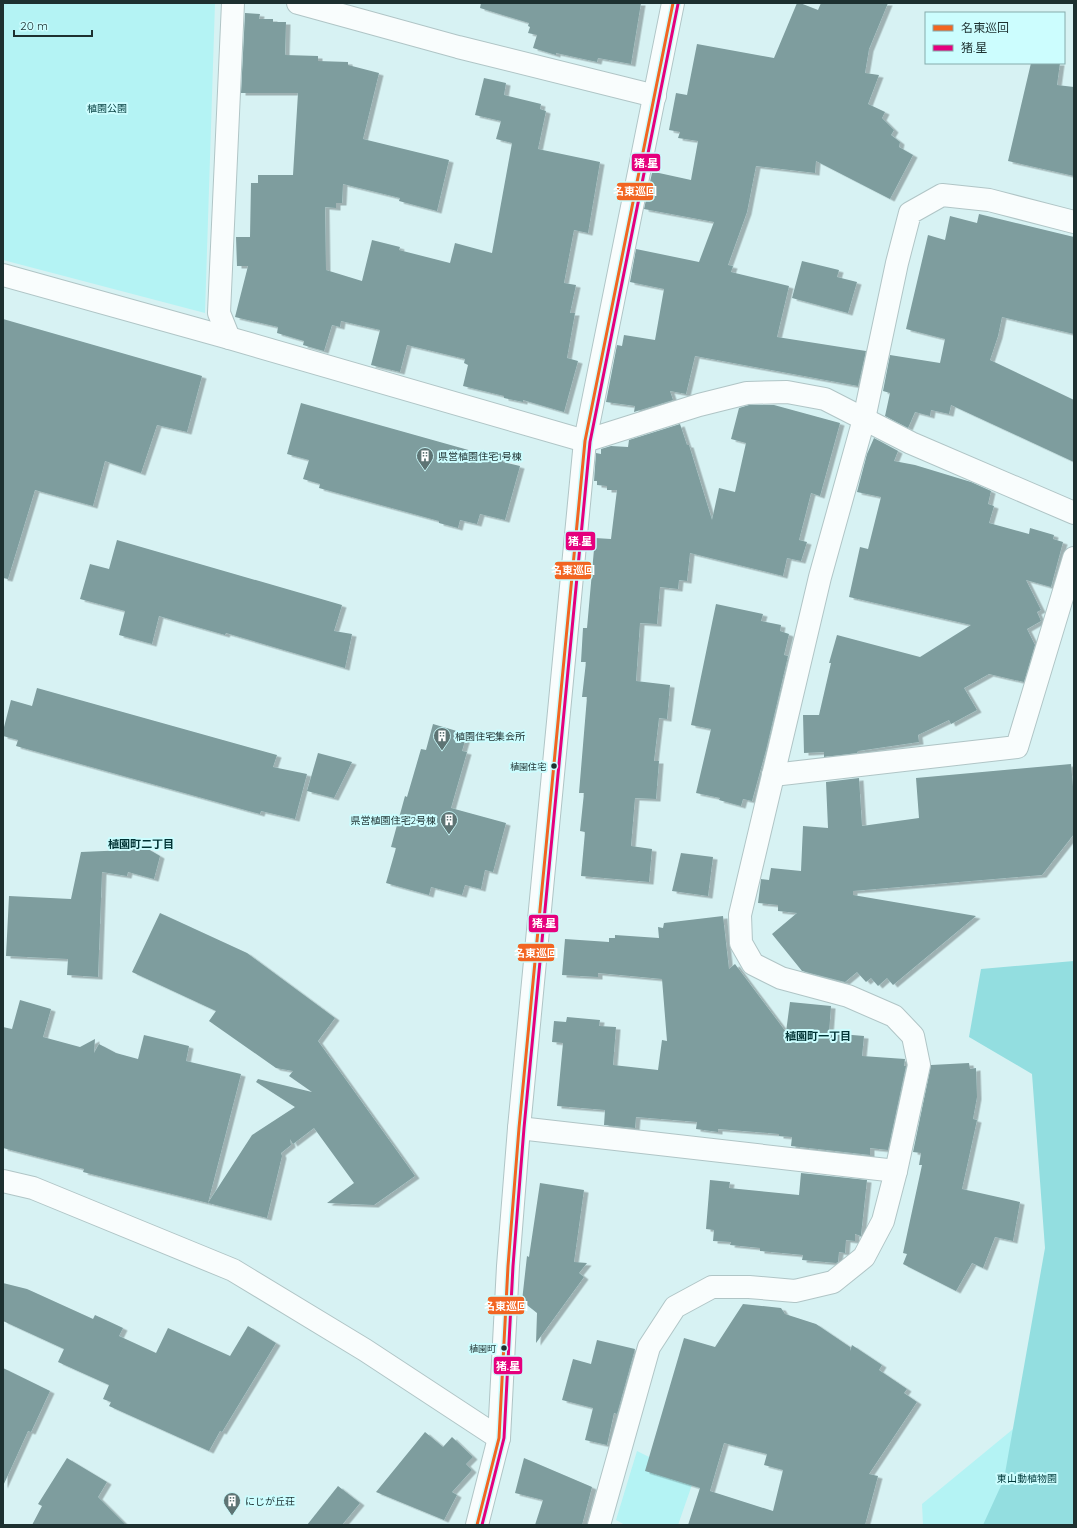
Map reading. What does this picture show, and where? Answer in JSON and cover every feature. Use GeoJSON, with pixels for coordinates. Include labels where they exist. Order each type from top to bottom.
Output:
{"type":"FeatureCollection","features":[{"type":"Feature","properties":{"kind":"street"},"geometry":{"type":"LineString","coordinates":[[229,338],[219,313],[233,3]]}},
{"type":"Feature","properties":{"kind":"street"},"geometry":{"type":"LineString","coordinates":[[298,3],[458,47],[655,96]]}},
{"type":"Feature","properties":{"kind":"street"},"geometry":{"type":"LineString","coordinates":[[476,1525],[499,1438],[508,1266],[519,1128],[585,441],[673,3]]}},
{"type":"Feature","properties":{"kind":"street"},"geometry":{"type":"LineString","coordinates":[[599,1525],[649,1347],[675,1307],[712,1287],[749,1287],[795,1291],[832,1282],[864,1257],[883,1221],[896,1171],[919,1065],[913,1036],[894,1016],[848,996],[781,978],[753,964],[741,943],[740,915],[820,577],[864,419],[897,263],[910,213],[942,195],[989,200],[1074,222]]}},
{"type":"Feature","properties":{"kind":"street"},"geometry":{"type":"LineString","coordinates":[[3,275],[229,338],[585,441],[699,405],[747,393],[787,392],[825,399],[911,443],[1074,513]]}},
{"type":"Feature","properties":{"kind":"street"},"geometry":{"type":"LineString","coordinates":[[773,775],[1017,747],[1074,558]]}},
{"type":"Feature","properties":{"kind":"street"},"geometry":{"type":"LineString","coordinates":[[519,1128],[896,1171]]}},
{"type":"Feature","properties":{"kind":"street"},"geometry":{"type":"LineString","coordinates":[[3,1181],[33,1188],[233,1270],[365,1350],[499,1438]]}},
{"type":"Feature","properties":{"kind":"green space","name":"植園公園"},"geometry":{"type":"Polygon","coordinates":[[[3,3],[215,3],[205,313],[3,260],[3,3]]]}},
{"type":"Feature","properties":{"kind":"green space"},"geometry":{"type":"Polygon","coordinates":[[[1074,961],[1074,1525],[983,1525],[1004,1479],[1045,1248],[1032,1074],[969,1037],[981,969],[1074,961]]]}},
{"type":"Feature","properties":{"kind":"green space","name":"東山動植物園"},"geometry":{"type":"Polygon","coordinates":[[[1074,1379],[1074,1525],[923,1525],[922,1504],[1074,1379]]]}},
{"type":"Feature","properties":{"kind":"green space"},"geometry":{"type":"Polygon","coordinates":[[[637,1451],[694,1479],[678,1525],[625,1525],[616,1520],[637,1451]]]}},
{"type":"Feature","properties":{"kind":"building"},"geometry":{"type":"Polygon","coordinates":[[[481,3],[641,3],[631,64],[598,58],[597,62],[556,53],[556,55],[533,48],[537,35],[528,33],[530,27],[528,26],[529,23],[480,8],[481,3]]]}},
{"type":"Feature","properties":{"kind":"building"},"geometry":{"type":"Polygon","coordinates":[[[797,3],[818,10],[821,3],[888,3],[869,49],[865,73],[879,75],[868,104],[885,112],[882,118],[894,130],[891,135],[900,142],[899,147],[913,155],[890,199],[816,161],[815,173],[756,166],[747,212],[728,265],[733,266],[731,272],[789,286],[777,337],[866,351],[858,386],[695,356],[686,394],[670,391],[673,400],[634,412],[635,406],[606,402],[617,345],[622,346],[624,335],[655,340],[664,289],[630,282],[636,249],[699,262],[714,222],[644,209],[652,173],[659,173],[691,180],[698,141],[678,138],[680,132],[669,130],[676,93],[687,95],[697,44],[774,58],[797,3]]]}},
{"type":"Feature","properties":{"kind":"building"},"geometry":{"type":"Polygon","coordinates":[[[245,13],[260,14],[259,19],[273,19],[273,22],[286,22],[285,55],[318,56],[318,61],[348,62],[348,65],[379,73],[363,139],[449,160],[437,211],[399,201],[400,198],[343,184],[342,203],[336,203],[336,208],[325,207],[326,270],[362,281],[372,240],[400,247],[399,250],[450,263],[455,243],[492,253],[512,143],[496,139],[501,121],[475,115],[484,78],[506,83],[504,95],[541,104],[540,109],[546,111],[538,149],[600,162],[588,233],[574,230],[564,283],[576,285],[570,313],[575,313],[567,358],[578,361],[564,412],[523,400],[523,402],[504,398],[504,396],[463,386],[468,365],[464,363],[465,359],[407,345],[400,372],[371,365],[380,330],[341,321],[340,327],[332,325],[324,351],[303,345],[304,341],[277,333],[278,327],[235,317],[248,266],[237,266],[236,237],[250,237],[251,183],[258,183],[258,175],[293,175],[298,93],[241,93],[245,13]]]}},
{"type":"Feature","properties":{"kind":"building"},"geometry":{"type":"Polygon","coordinates":[[[1031,64],[1060,64],[1057,85],[1074,87],[1074,176],[1008,161],[1031,64]]]}},
{"type":"Feature","properties":{"kind":"building"},"geometry":{"type":"Polygon","coordinates":[[[979,214],[1074,237],[1074,334],[1002,317],[998,336],[990,360],[1074,400],[1074,462],[951,405],[949,414],[931,410],[930,416],[915,412],[908,428],[885,416],[890,393],[883,391],[890,355],[940,363],[945,339],[906,329],[928,235],[945,240],[950,216],[977,223],[979,214]]]}},
{"type":"Feature","properties":{"kind":"building"},"geometry":{"type":"Polygon","coordinates":[[[802,261],[839,270],[837,277],[857,282],[848,313],[792,298],[802,261]]]}},
{"type":"Feature","properties":{"kind":"building"},"geometry":{"type":"Polygon","coordinates":[[[3,319],[202,376],[187,432],[157,425],[141,473],[105,461],[93,506],[35,490],[8,579],[3,578],[3,319]]]}},
{"type":"Feature","properties":{"kind":"building","name":"県営植園住宅1号棟"},"geometry":{"type":"Polygon","coordinates":[[[301,403],[504,460],[503,462],[520,466],[505,520],[480,514],[477,524],[460,520],[458,528],[439,523],[439,521],[319,488],[320,484],[303,479],[309,460],[287,454],[301,403]]]}},
{"type":"Feature","properties":{"kind":"building"},"geometry":{"type":"Polygon","coordinates":[[[749,405],[774,405],[840,423],[820,496],[811,493],[799,540],[807,542],[801,561],[787,558],[783,576],[690,553],[687,581],[679,580],[678,589],[660,587],[657,624],[640,623],[636,681],[670,685],[667,719],[659,718],[654,761],[659,761],[656,799],[635,798],[631,846],[652,849],[649,882],[581,876],[585,832],[580,831],[584,793],[579,793],[587,697],[582,697],[586,662],[581,662],[583,628],[587,628],[595,538],[611,539],[617,490],[607,490],[607,486],[597,485],[597,481],[594,481],[596,453],[601,454],[601,449],[611,446],[628,447],[629,440],[680,424],[687,445],[689,445],[712,520],[719,488],[735,492],[746,443],[731,439],[739,408],[749,405]]]}},
{"type":"Feature","properties":{"kind":"building"},"geometry":{"type":"Polygon","coordinates":[[[874,438],[898,451],[894,461],[915,465],[971,482],[991,491],[988,504],[994,506],[989,523],[1029,534],[1030,528],[1054,535],[1053,539],[1063,542],[1051,587],[1026,580],[1041,610],[1037,612],[1041,621],[1027,629],[1035,645],[1024,682],[989,674],[964,688],[977,710],[951,724],[949,720],[918,735],[919,742],[824,757],[824,752],[804,753],[803,715],[819,715],[831,663],[829,663],[837,635],[920,657],[971,625],[849,597],[860,547],[868,549],[881,497],[857,492],[867,454],[874,438]]]}},
{"type":"Feature","properties":{"kind":"building"},"geometry":{"type":"Polygon","coordinates":[[[117,540],[342,605],[334,631],[352,634],[345,668],[226,633],[225,635],[159,616],[152,644],[119,635],[125,611],[80,599],[90,564],[109,569],[117,540]]]}},
{"type":"Feature","properties":{"kind":"building"},"geometry":{"type":"Polygon","coordinates":[[[716,604],[763,614],[761,621],[781,625],[780,631],[789,634],[784,655],[788,656],[766,750],[752,801],[743,799],[741,806],[719,800],[720,798],[696,793],[711,729],[691,725],[716,604]]]}},
{"type":"Feature","properties":{"kind":"building"},"geometry":{"type":"Polygon","coordinates":[[[37,688],[277,755],[273,767],[307,774],[295,819],[261,811],[260,814],[16,746],[18,740],[3,736],[11,700],[32,706],[37,688]]]}},
{"type":"Feature","properties":{"kind":"building"},"geometry":{"type":"Polygon","coordinates":[[[433,724],[467,734],[462,751],[467,752],[451,808],[506,823],[493,872],[485,870],[481,889],[465,885],[462,895],[431,887],[429,895],[386,883],[396,848],[391,847],[405,796],[407,797],[421,749],[426,750],[433,724]]]}},
{"type":"Feature","properties":{"kind":"building"},"geometry":{"type":"Polygon","coordinates":[[[318,753],[352,762],[334,798],[307,791],[318,753]]]}},
{"type":"Feature","properties":{"kind":"building"},"geometry":{"type":"Polygon","coordinates":[[[1071,764],[1074,798],[1074,834],[1042,875],[853,891],[853,895],[976,916],[893,985],[887,978],[878,986],[871,978],[866,982],[857,972],[845,982],[802,971],[772,934],[797,913],[778,911],[778,905],[758,903],[761,879],[769,880],[771,868],[801,871],[803,826],[828,828],[826,782],[859,778],[862,826],[919,818],[916,778],[1071,764]]]}},
{"type":"Feature","properties":{"kind":"building"},"geometry":{"type":"Polygon","coordinates":[[[137,846],[148,849],[160,856],[154,879],[128,872],[127,876],[102,872],[98,977],[67,975],[68,959],[6,956],[9,896],[71,899],[81,852],[127,850],[127,847],[137,846]]]}},
{"type":"Feature","properties":{"kind":"building"},"geometry":{"type":"Polygon","coordinates":[[[681,853],[713,857],[708,896],[672,891],[681,853]]]}},
{"type":"Feature","properties":{"kind":"building"},"geometry":{"type":"Polygon","coordinates":[[[160,913],[247,953],[335,1018],[318,1041],[415,1176],[374,1205],[327,1203],[354,1183],[314,1128],[293,1144],[290,1139],[291,1145],[281,1153],[282,1156],[267,1218],[208,1203],[252,1135],[295,1107],[256,1082],[258,1079],[312,1092],[289,1076],[293,1071],[276,1068],[209,1021],[216,1011],[132,972],[160,913]]]}},
{"type":"Feature","properties":{"kind":"building"},"geometry":{"type":"Polygon","coordinates":[[[723,916],[729,969],[735,964],[786,1032],[790,1002],[831,1006],[829,1033],[864,1036],[862,1056],[905,1059],[904,1066],[906,1066],[888,1150],[870,1148],[870,1155],[791,1146],[792,1137],[779,1136],[779,1134],[718,1129],[718,1132],[696,1129],[697,1122],[636,1117],[635,1128],[604,1125],[605,1110],[557,1106],[563,1043],[552,1042],[554,1021],[566,1022],[567,1017],[600,1020],[599,1026],[616,1027],[613,1065],[658,1070],[662,1040],[667,1041],[662,979],[598,973],[598,977],[562,975],[565,939],[609,942],[609,938],[615,938],[615,935],[659,938],[658,927],[663,928],[664,923],[723,916]]]}},
{"type":"Feature","properties":{"kind":"building"},"geometry":{"type":"Polygon","coordinates":[[[20,1000],[51,1009],[43,1037],[80,1047],[95,1039],[94,1053],[99,1044],[116,1053],[138,1059],[144,1035],[189,1046],[186,1061],[241,1074],[208,1203],[83,1172],[84,1169],[3,1148],[3,1027],[12,1029],[20,1000]]]}},
{"type":"Feature","properties":{"kind":"building"},"geometry":{"type":"Polygon","coordinates":[[[969,1063],[970,1069],[976,1068],[977,1097],[973,1119],[977,1120],[962,1189],[1020,1202],[1013,1241],[995,1237],[983,1268],[972,1263],[956,1291],[903,1264],[907,1254],[903,1253],[922,1165],[919,1165],[921,1153],[913,1152],[931,1065],[969,1063]]]}},
{"type":"Feature","properties":{"kind":"building"},"geometry":{"type":"Polygon","coordinates":[[[801,1173],[867,1180],[861,1236],[855,1234],[855,1241],[846,1240],[845,1253],[839,1252],[838,1262],[802,1260],[803,1255],[760,1251],[760,1248],[730,1245],[731,1242],[713,1241],[714,1230],[706,1229],[710,1180],[730,1182],[729,1188],[799,1195],[801,1173]]]}},
{"type":"Feature","properties":{"kind":"building"},"geometry":{"type":"Polygon","coordinates":[[[540,1183],[584,1190],[574,1262],[587,1263],[579,1273],[584,1277],[536,1343],[537,1313],[522,1301],[527,1256],[529,1257],[540,1183]]]}},
{"type":"Feature","properties":{"kind":"building"},"geometry":{"type":"Polygon","coordinates":[[[3,1283],[27,1289],[93,1319],[95,1315],[123,1328],[119,1336],[156,1353],[168,1328],[230,1356],[248,1326],[276,1343],[209,1451],[109,1406],[111,1402],[103,1399],[109,1385],[58,1362],[64,1349],[3,1321],[3,1283]]]}},
{"type":"Feature","properties":{"kind":"building"},"geometry":{"type":"Polygon","coordinates":[[[743,1304],[781,1308],[785,1314],[816,1324],[850,1347],[850,1351],[852,1345],[882,1365],[879,1370],[907,1389],[904,1393],[917,1402],[869,1474],[878,1476],[865,1525],[688,1525],[700,1488],[645,1471],[684,1338],[715,1347],[743,1304]],[[724,1443],[710,1491],[773,1511],[783,1470],[764,1465],[767,1454],[724,1443]]]}},
{"type":"Feature","properties":{"kind":"building"},"geometry":{"type":"Polygon","coordinates":[[[597,1340],[635,1349],[617,1414],[614,1413],[607,1445],[585,1440],[593,1408],[562,1400],[573,1359],[591,1364],[597,1340]]]}},
{"type":"Feature","properties":{"kind":"building"},"geometry":{"type":"Polygon","coordinates":[[[3,1368],[50,1391],[31,1432],[28,1431],[3,1486],[3,1368]]]}},
{"type":"Feature","properties":{"kind":"building"},"geometry":{"type":"Polygon","coordinates":[[[425,1432],[443,1447],[452,1437],[473,1457],[466,1464],[472,1470],[452,1492],[457,1495],[444,1520],[376,1492],[425,1432]]]}},
{"type":"Feature","properties":{"kind":"building"},"geometry":{"type":"Polygon","coordinates":[[[67,1458],[107,1482],[98,1497],[126,1525],[32,1525],[42,1506],[38,1504],[67,1458]]]}},
{"type":"Feature","properties":{"kind":"building"},"geometry":{"type":"Polygon","coordinates":[[[524,1458],[592,1487],[582,1525],[535,1525],[543,1500],[515,1493],[524,1458]]]}},
{"type":"Feature","properties":{"kind":"building"},"geometry":{"type":"Polygon","coordinates":[[[338,1486],[360,1503],[342,1525],[307,1525],[338,1486]]]}},
{"type":"Feature","properties":{"kind":"transit line","name":"名東巡回"},"geometry":{"type":"LineString","coordinates":[[477,1525],[499,1438],[508,1266],[519,1128],[585,441],[673,3]]}},
{"type":"Feature","properties":{"kind":"transit line","name":"猪.星"},"geometry":{"type":"LineString","coordinates":[[482,1525],[504,1438],[513,1266],[524,1128],[590,442],[678,4]]}},
{"type":"Feature","properties":{"kind":"place","name":"県営植園住宅1号棟"},"geometry":{"type":"Point","coordinates":[425,471]}},
{"type":"Feature","properties":{"kind":"place","name":"植園住宅集会所"},"geometry":{"type":"Point","coordinates":[442,751]}},
{"type":"Feature","properties":{"kind":"place","name":"植園住宅"},"geometry":{"type":"Point","coordinates":[554,766]}},
{"type":"Feature","properties":{"kind":"place","name":"県営植園住宅2号棟"},"geometry":{"type":"Point","coordinates":[449,835]}},
{"type":"Feature","properties":{"kind":"place","name":"植園町"},"geometry":{"type":"Point","coordinates":[504,1348]}},
{"type":"Feature","properties":{"kind":"place","name":"にじが丘荘"},"geometry":{"type":"Point","coordinates":[232,1516]}},
{"type":"Feature","properties":{"kind":"district","name":"植園町二丁目"},"geometry":{"type":"Point","coordinates":[141,844]}},
{"type":"Feature","properties":{"kind":"district","name":"植園町一丁目"},"geometry":{"type":"Point","coordinates":[818,1036]}}]}
